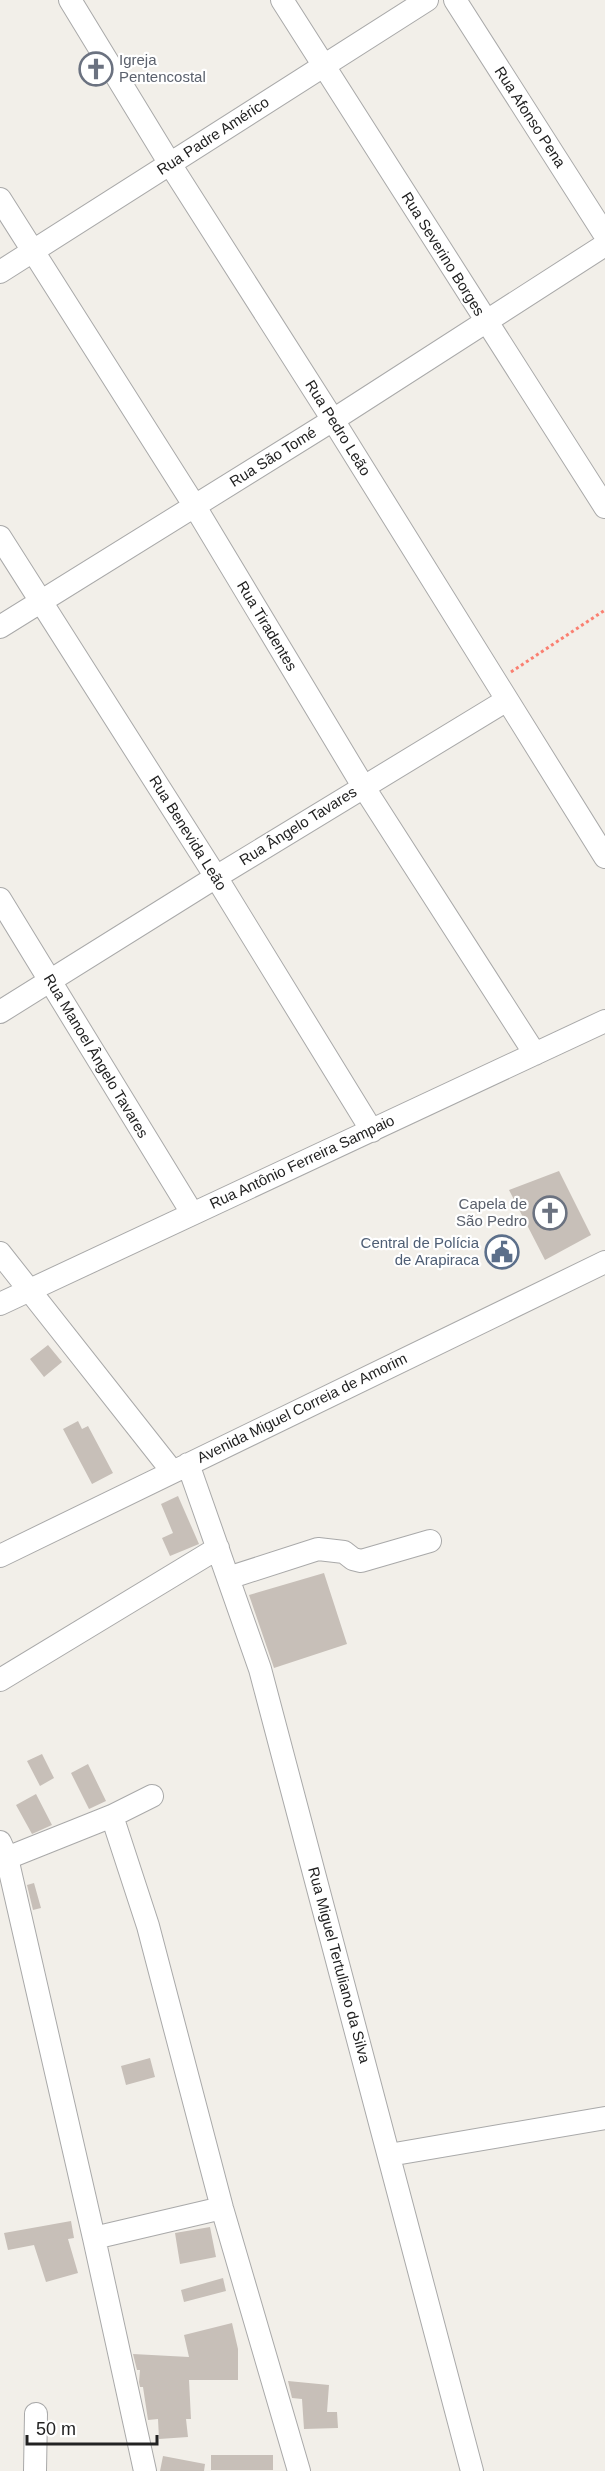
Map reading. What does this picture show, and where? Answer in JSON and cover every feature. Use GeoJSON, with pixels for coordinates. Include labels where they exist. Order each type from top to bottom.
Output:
{"type":"FeatureCollection","features":[{"type":"Feature","properties":{"kind":"street","name":"Rua Pedro Leão"},"geometry":{"type":"LineString","coordinates":[[70,0],[170,164],[333,420],[605,857]]}},
{"type":"Feature","properties":{"kind":"street","name":"Rua Severino Borges"},"geometry":{"type":"LineString","coordinates":[[282,0],[605,507]]}},
{"type":"Feature","properties":{"kind":"street","name":"Rua Padre Américo"},"geometry":{"type":"LineString","coordinates":[[0,272],[323,64],[427,0]]}},
{"type":"Feature","properties":{"kind":"street","name":"Rua Afonso Pena"},"geometry":{"type":"LineString","coordinates":[[455,0],[605,235]]}},
{"type":"Feature","properties":{"kind":"street","name":"Rua Tiradentes"},"geometry":{"type":"LineString","coordinates":[[0,199],[194,505],[363,786],[535,1054]]}},
{"type":"Feature","properties":{"kind":"street","name":"Rua São Tomé"},"geometry":{"type":"LineString","coordinates":[[0,627],[333,420],[605,245]]}},
{"type":"Feature","properties":{"kind":"street","name":"Rua Benevida Leão"},"geometry":{"type":"LineString","coordinates":[[0,537],[216,877],[372,1131]]}},
{"type":"Feature","properties":{"kind":"street","name":"Rua Ângelo Tavares"},"geometry":{"type":"LineString","coordinates":[[0,1012],[363,786],[501,691]]}},
{"type":"Feature","properties":{"kind":"street","name":"Rua Manoel Ângelo Tavares"},"geometry":{"type":"LineString","coordinates":[[0,899],[192,1213]]}},
{"type":"Feature","properties":{"kind":"street","name":"Rua Antônio Ferreira Sampaio"},"geometry":{"type":"LineString","coordinates":[[0,1304],[605,1021]]}},
{"type":"Feature","properties":{"kind":"street","name":"Rua Miguel Tertuliano da Silva"},"geometry":{"type":"LineString","coordinates":[[0,1253],[180,1467],[218,1548],[260,1670],[472,2471]]}},
{"type":"Feature","properties":{"kind":"street","name":"Avenida Miguel Correia de Amorim"},"geometry":{"type":"LineString","coordinates":[[0,1556],[605,1262]]}},
{"type":"Feature","properties":{"kind":"street"},"geometry":{"type":"LineString","coordinates":[[228,1578],[318,1549],[344,1552],[353,1559],[361,1561],[430,1541]]}},
{"type":"Feature","properties":{"kind":"street"},"geometry":{"type":"LineString","coordinates":[[0,1680],[218,1548]]}},
{"type":"Feature","properties":{"kind":"street"},"geometry":{"type":"LineString","coordinates":[[145,2471],[94,2238],[3,1850],[112,1816],[152,1796]]}},
{"type":"Feature","properties":{"kind":"street"},"geometry":{"type":"LineString","coordinates":[[112,1816],[148,1926],[222,2208],[298,2471]]}},
{"type":"Feature","properties":{"kind":"street"},"geometry":{"type":"LineString","coordinates":[[389,2155],[605,2118]]}},
{"type":"Feature","properties":{"kind":"street"},"geometry":{"type":"LineString","coordinates":[[94,2238],[222,2208]]}},
{"type":"Feature","properties":{"kind":"street"},"geometry":{"type":"LineString","coordinates":[[35,2471],[36,2414]]}},
{"type":"Feature","properties":{"kind":"path"},"geometry":{"type":"LineString","coordinates":[[501,691],[605,610]]}},
{"type":"Feature","properties":{"kind":"building","name":"Capela de São Pedro"},"geometry":{"type":"Polygon","coordinates":[[[559,1171],[591,1235],[545,1260],[509,1190],[559,1171]]]}},
{"type":"Feature","properties":{"kind":"building"},"geometry":{"type":"Polygon","coordinates":[[[48,1345],[62,1362],[44,1377],[30,1359],[48,1345]]]}},
{"type":"Feature","properties":{"kind":"building"},"geometry":{"type":"Polygon","coordinates":[[[78,1421],[82,1429],[88,1426],[113,1473],[92,1484],[63,1429],[78,1421]]]}},
{"type":"Feature","properties":{"kind":"building"},"geometry":{"type":"Polygon","coordinates":[[[178,1496],[199,1544],[170,1556],[162,1538],[173,1533],[161,1504],[178,1496]]]}},
{"type":"Feature","properties":{"kind":"building"},"geometry":{"type":"Polygon","coordinates":[[[324,1573],[347,1644],[274,1668],[249,1595],[324,1573]]]}},
{"type":"Feature","properties":{"kind":"building"},"geometry":{"type":"Polygon","coordinates":[[[42,1754],[54,1778],[40,1786],[27,1761],[42,1754]]]}},
{"type":"Feature","properties":{"kind":"building"},"geometry":{"type":"Polygon","coordinates":[[[88,1764],[106,1801],[89,1809],[71,1773],[88,1764]]]}},
{"type":"Feature","properties":{"kind":"building"},"geometry":{"type":"Polygon","coordinates":[[[36,1794],[52,1825],[32,1834],[16,1805],[36,1794]]]}},
{"type":"Feature","properties":{"kind":"building"},"geometry":{"type":"Polygon","coordinates":[[[34,1883],[41,1908],[33,1910],[27,1885],[34,1883]]]}},
{"type":"Feature","properties":{"kind":"building"},"geometry":{"type":"Polygon","coordinates":[[[150,2058],[155,2077],[126,2085],[121,2066],[150,2058]]]}},
{"type":"Feature","properties":{"kind":"building"},"geometry":{"type":"Polygon","coordinates":[[[71,2221],[74,2238],[68,2239],[78,2273],[46,2282],[34,2245],[8,2250],[4,2233],[71,2221]]]}},
{"type":"Feature","properties":{"kind":"building"},"geometry":{"type":"Polygon","coordinates":[[[210,2227],[216,2257],[180,2264],[175,2233],[210,2227]]]}},
{"type":"Feature","properties":{"kind":"building"},"geometry":{"type":"Polygon","coordinates":[[[223,2278],[226,2291],[184,2302],[181,2290],[223,2278]]]}},
{"type":"Feature","properties":{"kind":"building"},"geometry":{"type":"Polygon","coordinates":[[[232,2323],[238,2349],[238,2380],[189,2380],[191,2419],[186,2419],[188,2437],[159,2439],[158,2419],[148,2420],[143,2387],[140,2387],[139,2382],[140,2370],[137,2370],[133,2354],[189,2357],[184,2335],[232,2323]]]}},
{"type":"Feature","properties":{"kind":"building"},"geometry":{"type":"Polygon","coordinates":[[[288,2381],[329,2385],[327,2412],[337,2412],[338,2428],[304,2429],[302,2399],[292,2398],[288,2381]]]}},
{"type":"Feature","properties":{"kind":"building"},"geometry":{"type":"Polygon","coordinates":[[[211,2455],[273,2455],[273,2470],[211,2470],[211,2455]]]}},
{"type":"Feature","properties":{"kind":"building"},"geometry":{"type":"Polygon","coordinates":[[[163,2456],[205,2464],[204,2471],[160,2471],[163,2456]]]}},
{"type":"Feature","properties":{"kind":"place","name":"Igreja Pentencostal"},"geometry":{"type":"Point","coordinates":[96,69]}},
{"type":"Feature","properties":{"kind":"place","name":"Capela de São Pedro"},"geometry":{"type":"Point","coordinates":[550,1213]}},
{"type":"Feature","properties":{"kind":"place","name":"Central de Polícia de Arapiraca"},"geometry":{"type":"Point","coordinates":[502,1252]}}]}
